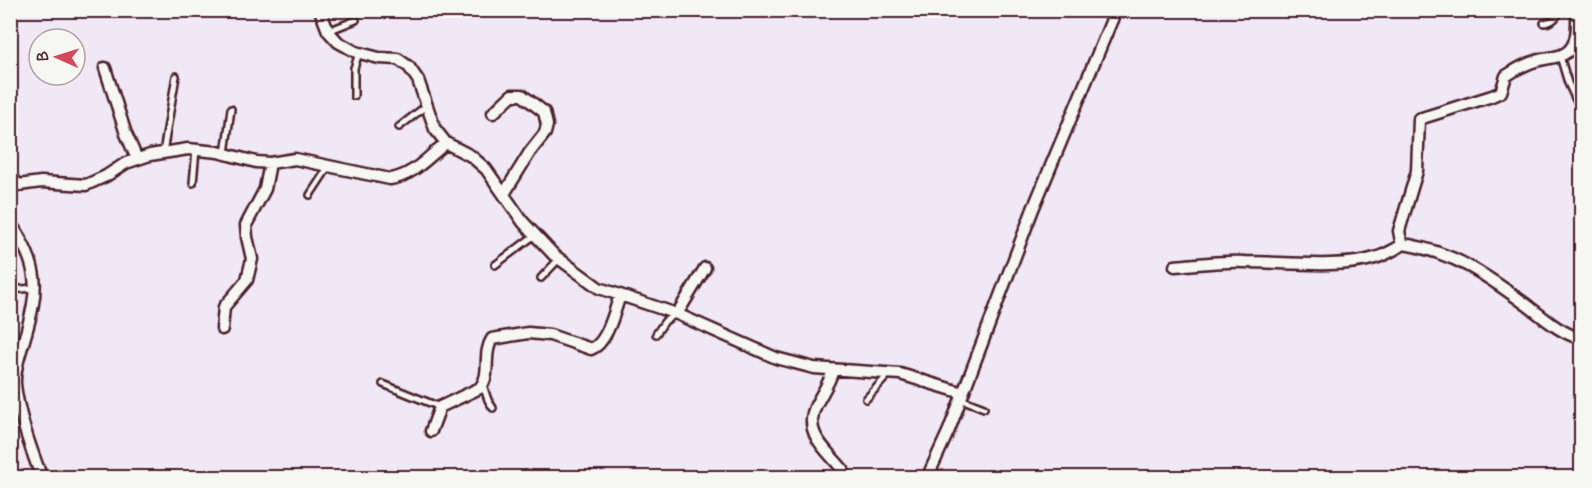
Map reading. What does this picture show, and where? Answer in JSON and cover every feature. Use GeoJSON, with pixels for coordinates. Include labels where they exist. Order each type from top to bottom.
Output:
{"type":"FeatureCollection","features":[{"type":"Feature","properties":{"kind":"street"},"geometry":{"type":"LineString","coordinates":[[320,10],[328,31],[338,42],[359,53],[379,58],[398,59],[410,67],[418,80],[435,129],[446,143],[471,156],[486,169],[523,222],[535,235],[559,259],[592,283],[677,314],[776,358],[814,368],[911,377],[962,396]]}},
{"type":"Feature","properties":{"kind":"street"},"geometry":{"type":"LineString","coordinates":[[927,477],[949,430],[1033,209],[1116,10]]}},
{"type":"Feature","properties":{"kind":"street"},"geometry":{"type":"LineString","coordinates":[[1404,244],[1399,231],[1417,171],[1419,119],[1492,96],[1501,92],[1506,76],[1515,70],[1533,62],[1566,54],[1572,48],[1578,28],[1577,10]]}},
{"type":"Feature","properties":{"kind":"street"},"geometry":{"type":"LineString","coordinates":[[105,68],[126,134],[137,159]]}},
{"type":"Feature","properties":{"kind":"street"},"geometry":{"type":"LineString","coordinates":[[493,113],[512,95],[520,94],[544,112],[547,119],[545,133],[530,152],[504,194]]}},
{"type":"Feature","properties":{"kind":"street"},"geometry":{"type":"LineString","coordinates":[[10,177],[19,184],[41,182],[86,185],[137,159],[188,149],[225,154],[256,162],[270,163],[295,159],[390,179],[411,173],[446,143]]}},
{"type":"Feature","properties":{"kind":"street"},"geometry":{"type":"LineString","coordinates":[[222,329],[224,307],[247,280],[252,259],[246,225],[265,189],[270,163]]}},
{"type":"Feature","properties":{"kind":"street"},"geometry":{"type":"LineString","coordinates":[[10,222],[25,246],[34,268],[36,287],[25,338],[16,364],[15,384],[27,433],[42,477]]}},
{"type":"Feature","properties":{"kind":"street"},"geometry":{"type":"LineString","coordinates":[[1175,266],[1242,262],[1316,264],[1353,262],[1374,259],[1404,244],[1444,254],[1466,263],[1561,330],[1581,339]]}},
{"type":"Feature","properties":{"kind":"street"},"geometry":{"type":"LineString","coordinates":[[677,314],[705,268]]}},
{"type":"Feature","properties":{"kind":"street"},"geometry":{"type":"LineString","coordinates":[[431,431],[440,407],[483,385],[487,369],[488,345],[492,339],[528,333],[550,335],[591,349],[597,347],[604,338],[620,295]]}},
{"type":"Feature","properties":{"kind":"street"},"geometry":{"type":"LineString","coordinates":[[833,370],[825,391],[812,414],[811,424],[814,435],[843,470],[845,477]]}},
{"type":"Feature","properties":{"kind":"lane"},"geometry":{"type":"LineString","coordinates":[[1544,23],[1556,19],[1561,10]]}},
{"type":"Feature","properties":{"kind":"lane"},"geometry":{"type":"LineString","coordinates":[[328,31],[356,20]]}},
{"type":"Feature","properties":{"kind":"lane"},"geometry":{"type":"LineString","coordinates":[[354,96],[354,68],[359,53]]}},
{"type":"Feature","properties":{"kind":"lane"},"geometry":{"type":"LineString","coordinates":[[1560,56],[1568,83],[1576,99]]}},
{"type":"Feature","properties":{"kind":"lane"},"geometry":{"type":"LineString","coordinates":[[163,153],[176,76]]}},
{"type":"Feature","properties":{"kind":"lane"},"geometry":{"type":"LineString","coordinates":[[399,127],[426,106]]}},
{"type":"Feature","properties":{"kind":"lane"},"geometry":{"type":"LineString","coordinates":[[225,154],[231,110]]}},
{"type":"Feature","properties":{"kind":"lane"},"geometry":{"type":"LineString","coordinates":[[193,183],[196,150]]}},
{"type":"Feature","properties":{"kind":"lane"},"geometry":{"type":"LineString","coordinates":[[310,195],[328,166]]}},
{"type":"Feature","properties":{"kind":"lane"},"geometry":{"type":"LineString","coordinates":[[495,265],[535,235]]}},
{"type":"Feature","properties":{"kind":"lane"},"geometry":{"type":"LineString","coordinates":[[541,278],[559,259]]}},
{"type":"Feature","properties":{"kind":"lane"},"geometry":{"type":"LineString","coordinates":[[10,290],[36,287]]}},
{"type":"Feature","properties":{"kind":"lane"},"geometry":{"type":"LineString","coordinates":[[656,334],[665,321],[677,314]]}},
{"type":"Feature","properties":{"kind":"lane"},"geometry":{"type":"LineString","coordinates":[[866,399],[890,374]]}},
{"type":"Feature","properties":{"kind":"lane"},"geometry":{"type":"LineString","coordinates":[[382,384],[440,407]]}},
{"type":"Feature","properties":{"kind":"lane"},"geometry":{"type":"LineString","coordinates":[[483,385],[493,408]]}},
{"type":"Feature","properties":{"kind":"lane"},"geometry":{"type":"LineString","coordinates":[[962,396],[984,408]]}}]}
